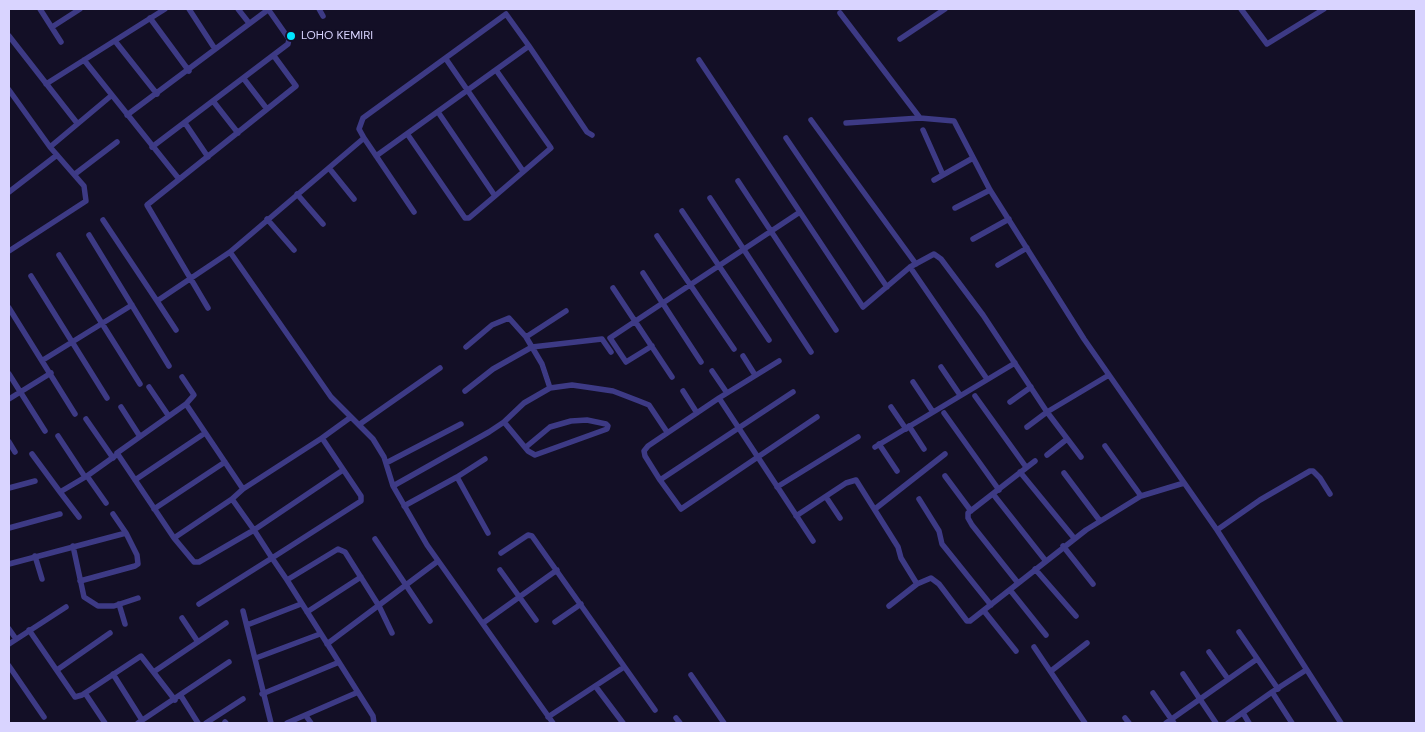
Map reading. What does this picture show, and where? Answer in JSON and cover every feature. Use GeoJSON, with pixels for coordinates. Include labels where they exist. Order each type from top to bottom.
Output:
{"type":"FeatureCollection","features":[{"type":"Feature","properties":{"kind":"street"},"geometry":{"type":"LineString","coordinates":[[40,9],[62,42]]}},
{"type":"Feature","properties":{"kind":"street"},"geometry":{"type":"LineString","coordinates":[[52,27],[80,9]]}},
{"type":"Feature","properties":{"kind":"street"},"geometry":{"type":"LineString","coordinates":[[46,84],[165,9]]}},
{"type":"Feature","properties":{"kind":"street"},"geometry":{"type":"LineString","coordinates":[[189,9],[216,49]]}},
{"type":"Feature","properties":{"kind":"street"},"geometry":{"type":"LineString","coordinates":[[238,9],[249,23]]}},
{"type":"Feature","properties":{"kind":"street"},"geometry":{"type":"LineString","coordinates":[[127,115],[189,71],[268,9],[289,39],[286,46],[152,147]]}},
{"type":"Feature","properties":{"kind":"street"},"geometry":{"type":"LineString","coordinates":[[318,9],[323,16]]}},
{"type":"Feature","properties":{"kind":"street"},"geometry":{"type":"LineString","coordinates":[[900,39],[945,9]]}},
{"type":"Feature","properties":{"kind":"street"},"geometry":{"type":"LineString","coordinates":[[1241,9],[1267,44],[1324,9]]}},
{"type":"Feature","properties":{"kind":"street"},"geometry":{"type":"LineString","coordinates":[[414,212],[359,129],[364,118],[446,59],[505,11],[587,132],[592,135]]}},
{"type":"Feature","properties":{"kind":"street"},"geometry":{"type":"LineString","coordinates":[[840,13],[920,118]]}},
{"type":"Feature","properties":{"kind":"street"},"geometry":{"type":"LineString","coordinates":[[150,18],[189,71]]}},
{"type":"Feature","properties":{"kind":"street"},"geometry":{"type":"LineString","coordinates":[[9,36],[76,123]]}},
{"type":"Feature","properties":{"kind":"street"},"geometry":{"type":"LineString","coordinates":[[115,41],[157,94]]}},
{"type":"Feature","properties":{"kind":"street"},"geometry":{"type":"LineString","coordinates":[[376,156],[408,135],[529,46]]}},
{"type":"Feature","properties":{"kind":"street"},"geometry":{"type":"LineString","coordinates":[[208,308],[147,206],[296,86],[274,56]]}},
{"type":"Feature","properties":{"kind":"street"},"geometry":{"type":"LineString","coordinates":[[446,59],[523,171]]}},
{"type":"Feature","properties":{"kind":"street"},"geometry":{"type":"LineString","coordinates":[[84,60],[179,179]]}},
{"type":"Feature","properties":{"kind":"street"},"geometry":{"type":"LineString","coordinates":[[699,60],[863,307],[913,266],[934,254],[941,259],[1015,363],[1047,412],[1081,457]]}},
{"type":"Feature","properties":{"kind":"street"},"geometry":{"type":"LineString","coordinates":[[408,135],[465,218],[468,218],[549,151],[551,146],[496,70]]}},
{"type":"Feature","properties":{"kind":"street"},"geometry":{"type":"LineString","coordinates":[[244,79],[267,109]]}},
{"type":"Feature","properties":{"kind":"street"},"geometry":{"type":"LineString","coordinates":[[9,90],[57,156],[86,190],[86,200],[9,251]]}},
{"type":"Feature","properties":{"kind":"street"},"geometry":{"type":"LineString","coordinates":[[50,146],[112,95]]}},
{"type":"Feature","properties":{"kind":"street"},"geometry":{"type":"LineString","coordinates":[[213,101],[238,133]]}},
{"type":"Feature","properties":{"kind":"street"},"geometry":{"type":"LineString","coordinates":[[438,112],[495,196]]}},
{"type":"Feature","properties":{"kind":"street"},"geometry":{"type":"LineString","coordinates":[[846,123],[920,118],[954,121],[990,190],[1027,248],[1109,375],[1217,530],[1339,722]]}},
{"type":"Feature","properties":{"kind":"street"},"geometry":{"type":"LineString","coordinates":[[811,120],[913,266],[987,379]]}},
{"type":"Feature","properties":{"kind":"street"},"geometry":{"type":"LineString","coordinates":[[185,123],[208,157]]}},
{"type":"Feature","properties":{"kind":"street"},"geometry":{"type":"LineString","coordinates":[[923,130],[943,175]]}},
{"type":"Feature","properties":{"kind":"street"},"geometry":{"type":"LineString","coordinates":[[157,301],[230,252],[364,138]]}},
{"type":"Feature","properties":{"kind":"street"},"geometry":{"type":"LineString","coordinates":[[786,138],[887,286]]}},
{"type":"Feature","properties":{"kind":"street"},"geometry":{"type":"LineString","coordinates":[[74,174],[117,142]]}},
{"type":"Feature","properties":{"kind":"street"},"geometry":{"type":"LineString","coordinates":[[9,192],[57,156]]}},
{"type":"Feature","properties":{"kind":"street"},"geometry":{"type":"LineString","coordinates":[[934,180],[973,158]]}},
{"type":"Feature","properties":{"kind":"street"},"geometry":{"type":"LineString","coordinates":[[328,168],[354,198]]}},
{"type":"Feature","properties":{"kind":"street"},"geometry":{"type":"LineString","coordinates":[[738,181],[836,330]]}},
{"type":"Feature","properties":{"kind":"street"},"geometry":{"type":"LineString","coordinates":[[955,208],[990,190]]}},
{"type":"Feature","properties":{"kind":"street"},"geometry":{"type":"LineString","coordinates":[[297,194],[323,224]]}},
{"type":"Feature","properties":{"kind":"street"},"geometry":{"type":"LineString","coordinates":[[710,198],[811,352]]}},
{"type":"Feature","properties":{"kind":"street"},"geometry":{"type":"LineString","coordinates":[[682,211],[769,340]]}},
{"type":"Feature","properties":{"kind":"street"},"geometry":{"type":"LineString","coordinates":[[652,346],[626,362],[610,338],[800,212]]}},
{"type":"Feature","properties":{"kind":"street"},"geometry":{"type":"LineString","coordinates":[[267,219],[294,250]]}},
{"type":"Feature","properties":{"kind":"street"},"geometry":{"type":"LineString","coordinates":[[973,239],[1009,219]]}},
{"type":"Feature","properties":{"kind":"street"},"geometry":{"type":"LineString","coordinates":[[103,220],[176,330]]}},
{"type":"Feature","properties":{"kind":"street"},"geometry":{"type":"LineString","coordinates":[[89,236],[169,366]]}},
{"type":"Feature","properties":{"kind":"street"},"geometry":{"type":"LineString","coordinates":[[657,236],[734,349]]}},
{"type":"Feature","properties":{"kind":"street"},"geometry":{"type":"LineString","coordinates":[[998,265],[1027,248]]}},
{"type":"Feature","properties":{"kind":"street"},"geometry":{"type":"LineString","coordinates":[[230,252],[322,386],[374,439],[386,463],[393,486],[438,561],[553,723]]}},
{"type":"Feature","properties":{"kind":"street"},"geometry":{"type":"LineString","coordinates":[[59,255],[103,322],[140,384]]}},
{"type":"Feature","properties":{"kind":"street"},"geometry":{"type":"LineString","coordinates":[[643,273],[701,362]]}},
{"type":"Feature","properties":{"kind":"street"},"geometry":{"type":"LineString","coordinates":[[31,276],[107,398]]}},
{"type":"Feature","properties":{"kind":"street"},"geometry":{"type":"LineString","coordinates":[[613,288],[672,377]]}},
{"type":"Feature","properties":{"kind":"street"},"geometry":{"type":"LineString","coordinates":[[43,360],[72,340],[132,306]]}},
{"type":"Feature","properties":{"kind":"street"},"geometry":{"type":"LineString","coordinates":[[9,308],[75,414]]}},
{"type":"Feature","properties":{"kind":"street"},"geometry":{"type":"LineString","coordinates":[[526,337],[566,311]]}},
{"type":"Feature","properties":{"kind":"street"},"geometry":{"type":"LineString","coordinates":[[466,347],[492,326],[509,318],[526,337],[542,364],[550,388]]}},
{"type":"Feature","properties":{"kind":"street"},"geometry":{"type":"LineString","coordinates":[[465,391],[493,369],[532,347],[602,338],[611,352]]}},
{"type":"Feature","properties":{"kind":"street"},"geometry":{"type":"LineString","coordinates":[[743,356],[755,375]]}},
{"type":"Feature","properties":{"kind":"street"},"geometry":{"type":"LineString","coordinates":[[779,361],[696,412],[644,451],[660,480],[681,508],[817,417]]}},
{"type":"Feature","properties":{"kind":"street"},"geometry":{"type":"LineString","coordinates":[[897,471],[877,446],[1015,363]]}},
{"type":"Feature","properties":{"kind":"street"},"geometry":{"type":"LineString","coordinates":[[941,367],[960,396]]}},
{"type":"Feature","properties":{"kind":"street"},"geometry":{"type":"LineString","coordinates":[[360,424],[440,368]]}},
{"type":"Feature","properties":{"kind":"street"},"geometry":{"type":"LineString","coordinates":[[712,371],[726,393]]}},
{"type":"Feature","properties":{"kind":"street"},"geometry":{"type":"LineString","coordinates":[[9,399],[50,373]]}},
{"type":"Feature","properties":{"kind":"street"},"geometry":{"type":"LineString","coordinates":[[9,374],[45,431]]}},
{"type":"Feature","properties":{"kind":"street"},"geometry":{"type":"LineString","coordinates":[[1027,427],[1047,412],[1109,375]]}},
{"type":"Feature","properties":{"kind":"street"},"geometry":{"type":"LineString","coordinates":[[60,492],[115,456],[118,450],[186,404],[194,395],[182,377]]}},
{"type":"Feature","properties":{"kind":"street"},"geometry":{"type":"LineString","coordinates":[[913,382],[933,412]]}},
{"type":"Feature","properties":{"kind":"street"},"geometry":{"type":"LineString","coordinates":[[149,387],[168,415]]}},
{"type":"Feature","properties":{"kind":"street"},"geometry":{"type":"LineString","coordinates":[[393,486],[461,449],[504,422],[524,403],[550,388],[586,387],[613,391],[640,400],[649,405],[668,432]]}},
{"type":"Feature","properties":{"kind":"street"},"geometry":{"type":"LineString","coordinates":[[1010,402],[1031,387]]}},
{"type":"Feature","properties":{"kind":"street"},"geometry":{"type":"LineString","coordinates":[[683,391],[696,412]]}},
{"type":"Feature","properties":{"kind":"street"},"geometry":{"type":"LineString","coordinates":[[660,480],[793,392]]}},
{"type":"Feature","properties":{"kind":"street"},"geometry":{"type":"LineString","coordinates":[[975,396],[1026,467]]}},
{"type":"Feature","properties":{"kind":"street"},"geometry":{"type":"LineString","coordinates":[[719,398],[812,540]]}},
{"type":"Feature","properties":{"kind":"street"},"geometry":{"type":"LineString","coordinates":[[186,404],[243,489]]}},
{"type":"Feature","properties":{"kind":"street"},"geometry":{"type":"LineString","coordinates":[[121,407],[139,435]]}},
{"type":"Feature","properties":{"kind":"street"},"geometry":{"type":"LineString","coordinates":[[891,407],[924,449]]}},
{"type":"Feature","properties":{"kind":"street"},"geometry":{"type":"LineString","coordinates":[[944,413],[999,490]]}},
{"type":"Feature","properties":{"kind":"street"},"geometry":{"type":"LineString","coordinates":[[174,538],[232,499],[243,489],[351,417]]}},
{"type":"Feature","properties":{"kind":"street"},"geometry":{"type":"LineString","coordinates":[[86,418],[134,480],[174,538],[194,562],[199,562],[254,530],[343,470]]}},
{"type":"Feature","properties":{"kind":"street"},"geometry":{"type":"LineString","coordinates":[[504,422],[526,447],[535,455],[608,429],[608,426],[587,420],[571,421],[550,427],[526,447]]}},
{"type":"Feature","properties":{"kind":"street"},"geometry":{"type":"LineString","coordinates":[[386,463],[461,424]]}},
{"type":"Feature","properties":{"kind":"street"},"geometry":{"type":"LineString","coordinates":[[134,480],[205,433]]}},
{"type":"Feature","properties":{"kind":"street"},"geometry":{"type":"LineString","coordinates":[[58,436],[106,504]]}},
{"type":"Feature","properties":{"kind":"street"},"geometry":{"type":"LineString","coordinates":[[777,487],[858,436]]}},
{"type":"Feature","properties":{"kind":"street"},"geometry":{"type":"LineString","coordinates":[[199,604],[360,501],[361,496],[322,438]]}},
{"type":"Feature","properties":{"kind":"street"},"geometry":{"type":"LineString","coordinates":[[1047,455],[1068,439]]}},
{"type":"Feature","properties":{"kind":"street"},"geometry":{"type":"LineString","coordinates":[[9,442],[15,452]]}},
{"type":"Feature","properties":{"kind":"street"},"geometry":{"type":"LineString","coordinates":[[1105,446],[1140,496]]}},
{"type":"Feature","properties":{"kind":"street"},"geometry":{"type":"LineString","coordinates":[[32,454],[79,517]]}},
{"type":"Feature","properties":{"kind":"street"},"geometry":{"type":"LineString","coordinates":[[875,509],[945,454]]}},
{"type":"Feature","properties":{"kind":"street"},"geometry":{"type":"LineString","coordinates":[[404,506],[457,477],[485,458]]}},
{"type":"Feature","properties":{"kind":"street"},"geometry":{"type":"LineString","coordinates":[[1018,582],[968,518],[971,511],[1035,460]]}},
{"type":"Feature","properties":{"kind":"street"},"geometry":{"type":"LineString","coordinates":[[154,509],[225,462]]}},
{"type":"Feature","properties":{"kind":"street"},"geometry":{"type":"LineString","coordinates":[[1217,530],[1260,500],[1310,471],[1313,471],[1330,494]]}},
{"type":"Feature","properties":{"kind":"street"},"geometry":{"type":"LineString","coordinates":[[1020,472],[1074,538]]}},
{"type":"Feature","properties":{"kind":"street"},"geometry":{"type":"LineString","coordinates":[[1064,473],[1100,521]]}},
{"type":"Feature","properties":{"kind":"street"},"geometry":{"type":"LineString","coordinates":[[945,476],[971,511]]}},
{"type":"Feature","properties":{"kind":"street"},"geometry":{"type":"LineString","coordinates":[[457,477],[488,532]]}},
{"type":"Feature","properties":{"kind":"street"},"geometry":{"type":"LineString","coordinates":[[796,516],[846,483],[856,480],[875,509],[917,584]]}},
{"type":"Feature","properties":{"kind":"street"},"geometry":{"type":"LineString","coordinates":[[9,488],[35,481]]}},
{"type":"Feature","properties":{"kind":"street"},"geometry":{"type":"LineString","coordinates":[[889,606],[917,584],[927,579],[935,580],[967,622],[991,606],[1063,546],[1100,521],[1140,496],[1184,483]]}},
{"type":"Feature","properties":{"kind":"street"},"geometry":{"type":"LineString","coordinates":[[993,494],[1045,560]]}},
{"type":"Feature","properties":{"kind":"street"},"geometry":{"type":"LineString","coordinates":[[826,497],[840,518]]}},
{"type":"Feature","properties":{"kind":"street"},"geometry":{"type":"LineString","coordinates":[[232,499],[287,580],[337,663],[373,716],[374,723]]}},
{"type":"Feature","properties":{"kind":"street"},"geometry":{"type":"LineString","coordinates":[[919,499],[939,531],[942,544],[991,606]]}},
{"type":"Feature","properties":{"kind":"street"},"geometry":{"type":"LineString","coordinates":[[9,528],[60,514]]}},
{"type":"Feature","properties":{"kind":"street"},"geometry":{"type":"LineString","coordinates":[[80,581],[138,564],[126,533],[113,514]]}},
{"type":"Feature","properties":{"kind":"street"},"geometry":{"type":"LineString","coordinates":[[9,564],[126,533]]}},
{"type":"Feature","properties":{"kind":"street"},"geometry":{"type":"LineString","coordinates":[[501,553],[528,535],[532,536],[655,710]]}},
{"type":"Feature","properties":{"kind":"street"},"geometry":{"type":"LineString","coordinates":[[375,539],[430,621]]}},
{"type":"Feature","properties":{"kind":"street"},"geometry":{"type":"LineString","coordinates":[[73,546],[84,597],[98,606],[119,604],[138,598]]}},
{"type":"Feature","properties":{"kind":"street"},"geometry":{"type":"LineString","coordinates":[[1063,546],[1092,584]]}},
{"type":"Feature","properties":{"kind":"street"},"geometry":{"type":"LineString","coordinates":[[287,580],[338,549],[345,552],[379,606],[392,633]]}},
{"type":"Feature","properties":{"kind":"street"},"geometry":{"type":"LineString","coordinates":[[35,556],[42,579]]}},
{"type":"Feature","properties":{"kind":"street"},"geometry":{"type":"LineString","coordinates":[[327,644],[438,561]]}},
{"type":"Feature","properties":{"kind":"street"},"geometry":{"type":"LineString","coordinates":[[1034,569],[1076,616]]}},
{"type":"Feature","properties":{"kind":"street"},"geometry":{"type":"LineString","coordinates":[[500,570],[536,620]]}},
{"type":"Feature","properties":{"kind":"street"},"geometry":{"type":"LineString","coordinates":[[483,624],[557,570]]}},
{"type":"Feature","properties":{"kind":"street"},"geometry":{"type":"LineString","coordinates":[[307,612],[361,576]]}},
{"type":"Feature","properties":{"kind":"street"},"geometry":{"type":"LineString","coordinates":[[1010,590],[1046,635]]}},
{"type":"Feature","properties":{"kind":"street"},"geometry":{"type":"LineString","coordinates":[[119,604],[125,624]]}},
{"type":"Feature","properties":{"kind":"street"},"geometry":{"type":"LineString","coordinates":[[247,625],[301,604]]}},
{"type":"Feature","properties":{"kind":"street"},"geometry":{"type":"LineString","coordinates":[[555,622],[581,604]]}},
{"type":"Feature","properties":{"kind":"street"},"geometry":{"type":"LineString","coordinates":[[9,644],[66,607]]}},
{"type":"Feature","properties":{"kind":"street"},"geometry":{"type":"LineString","coordinates":[[243,611],[256,658],[262,694],[271,723]]}},
{"type":"Feature","properties":{"kind":"street"},"geometry":{"type":"LineString","coordinates":[[984,611],[1016,651]]}},
{"type":"Feature","properties":{"kind":"street"},"geometry":{"type":"LineString","coordinates":[[182,618],[198,642]]}},
{"type":"Feature","properties":{"kind":"street"},"geometry":{"type":"LineString","coordinates":[[155,671],[226,622]]}},
{"type":"Feature","properties":{"kind":"street"},"geometry":{"type":"LineString","coordinates":[[9,629],[16,639]]}},
{"type":"Feature","properties":{"kind":"street"},"geometry":{"type":"LineString","coordinates":[[29,630],[75,697],[85,693],[141,656],[155,671],[175,700]]}},
{"type":"Feature","properties":{"kind":"street"},"geometry":{"type":"LineString","coordinates":[[1239,632],[1257,659],[1292,723]]}},
{"type":"Feature","properties":{"kind":"street"},"geometry":{"type":"LineString","coordinates":[[57,670],[110,633]]}},
{"type":"Feature","properties":{"kind":"street"},"geometry":{"type":"LineString","coordinates":[[256,658],[320,634]]}},
{"type":"Feature","properties":{"kind":"street"},"geometry":{"type":"LineString","coordinates":[[1051,671],[1087,642]]}},
{"type":"Feature","properties":{"kind":"street"},"geometry":{"type":"LineString","coordinates":[[1034,647],[1085,723]]}},
{"type":"Feature","properties":{"kind":"street"},"geometry":{"type":"LineString","coordinates":[[1209,652],[1228,679]]}},
{"type":"Feature","properties":{"kind":"street"},"geometry":{"type":"LineString","coordinates":[[1154,693],[1171,722],[1257,659]]}},
{"type":"Feature","properties":{"kind":"street"},"geometry":{"type":"LineString","coordinates":[[113,674],[140,722],[229,662]]}},
{"type":"Feature","properties":{"kind":"street"},"geometry":{"type":"LineString","coordinates":[[262,694],[337,663]]}},
{"type":"Feature","properties":{"kind":"street"},"geometry":{"type":"LineString","coordinates":[[9,666],[44,717]]}},
{"type":"Feature","properties":{"kind":"street"},"geometry":{"type":"LineString","coordinates":[[548,717],[624,667]]}},
{"type":"Feature","properties":{"kind":"street"},"geometry":{"type":"LineString","coordinates":[[1228,723],[1306,670]]}},
{"type":"Feature","properties":{"kind":"street"},"geometry":{"type":"LineString","coordinates":[[1183,674],[1216,723]]}},
{"type":"Feature","properties":{"kind":"street"},"geometry":{"type":"LineString","coordinates":[[691,676],[724,723]]}},
{"type":"Feature","properties":{"kind":"street"},"geometry":{"type":"LineString","coordinates":[[596,687],[624,723]]}},
{"type":"Feature","properties":{"kind":"street"},"geometry":{"type":"LineString","coordinates":[[85,693],[105,723]]}},
{"type":"Feature","properties":{"kind":"street"},"geometry":{"type":"LineString","coordinates":[[287,723],[356,693]]}},
{"type":"Feature","properties":{"kind":"street"},"geometry":{"type":"LineString","coordinates":[[181,696],[198,723]]}},
{"type":"Feature","properties":{"kind":"street"},"geometry":{"type":"LineString","coordinates":[[206,723],[242,698]]}},
{"type":"Feature","properties":{"kind":"street"},"geometry":{"type":"LineString","coordinates":[[1243,713],[1249,723]]}},
{"type":"Feature","properties":{"kind":"street"},"geometry":{"type":"LineString","coordinates":[[306,716],[311,723]]}},
{"type":"Feature","properties":{"kind":"place","name":"LOHO KEMIRI"},"geometry":{"type":"Point","coordinates":[291,36]}}]}
